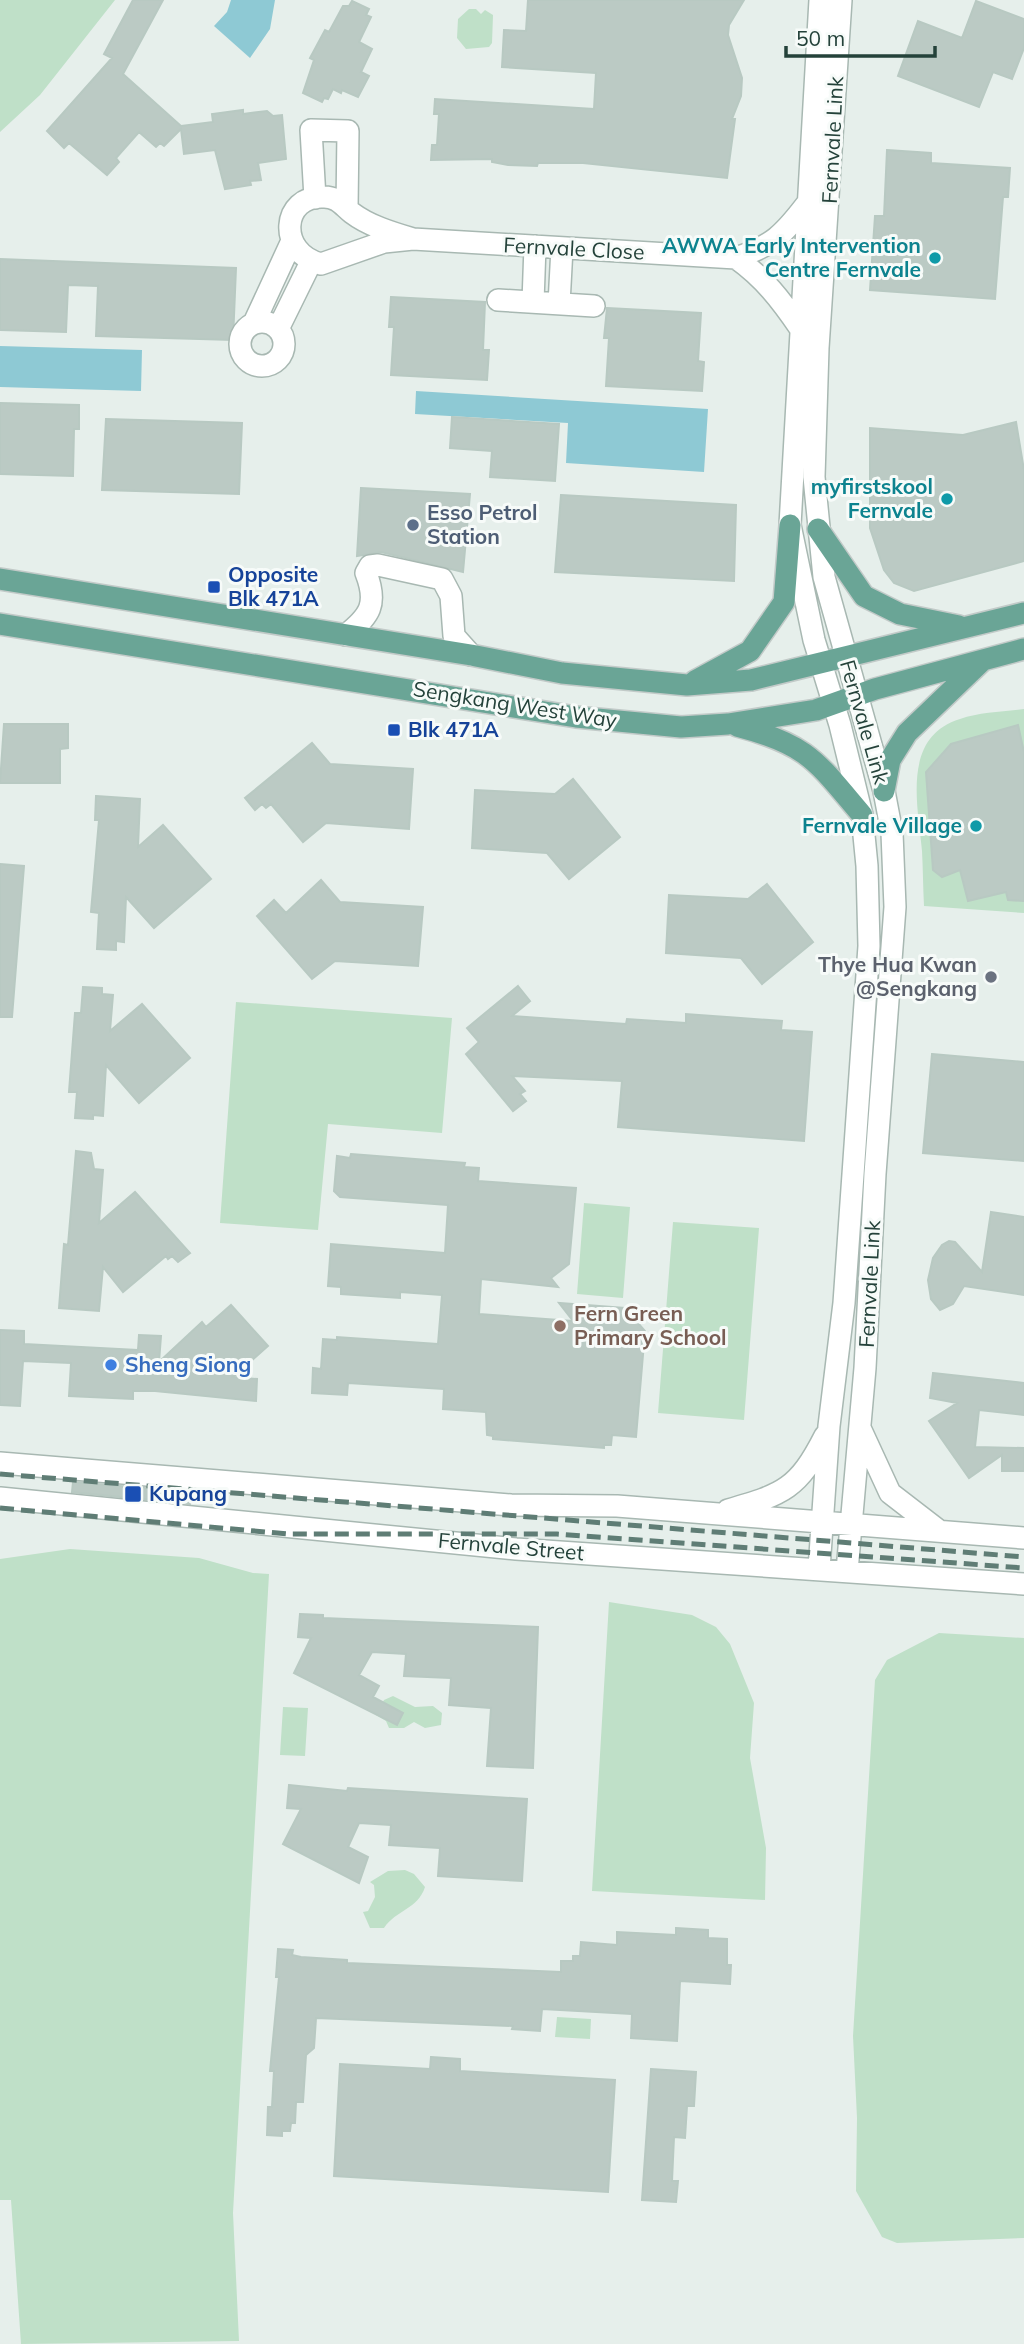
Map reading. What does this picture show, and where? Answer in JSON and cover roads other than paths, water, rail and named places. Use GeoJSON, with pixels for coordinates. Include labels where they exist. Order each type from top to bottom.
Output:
{"type":"FeatureCollection","features":[{"type":"Feature","properties":{"kind":"main road"},"geometry":{"type":"LineString","coordinates":[[687,685],[750,651],[768,628],[783,603],[790,525]]}},
{"type":"Feature","properties":{"kind":"main road"},"geometry":{"type":"LineString","coordinates":[[818,528],[864,596],[900,614],[968,628]]}},
{"type":"Feature","properties":{"kind":"main road","name":"Sengkang West Way"},"geometry":{"type":"LineString","coordinates":[[0,579],[471,655],[562,673],[687,685],[751,680],[1024,613]]}},
{"type":"Feature","properties":{"kind":"main road","name":"Sengkang West Way"},"geometry":{"type":"LineString","coordinates":[[0,624],[576,717],[681,727],[728,724],[816,710],[856,696],[1024,649]]}},
{"type":"Feature","properties":{"kind":"main road"},"geometry":{"type":"LineString","coordinates":[[884,792],[890,760],[907,733],[982,661]]}},
{"type":"Feature","properties":{"kind":"main road"},"geometry":{"type":"LineString","coordinates":[[728,724],[774,736],[805,751],[862,815]]}},
{"type":"Feature","properties":{"kind":"street","name":"Fernvale Link"},"geometry":{"type":"LineString","coordinates":[[819,1569],[829,1426],[844,1303],[869,946],[867,866],[862,815],[799,577],[790,525],[806,205],[820,0]]}},
{"type":"Feature","properties":{"kind":"street","name":"Fernvale Link"},"geometry":{"type":"LineString","coordinates":[[841,0],[818,348],[814,477],[824,577],[884,792],[892,833],[895,907],[847,1571]]}},
{"type":"Feature","properties":{"kind":"street"},"geometry":{"type":"LineString","coordinates":[[254,323],[267,323],[278,329],[284,340],[283,353],[275,363],[262,367],[250,364],[241,355],[239,342],[244,330],[254,323],[291,243],[290,221],[295,211],[315,198],[311,130],[348,131],[347,208]]}},
{"type":"Feature","properties":{"kind":"street","name":"Fernvale Close"},"geometry":{"type":"LineString","coordinates":[[315,198],[335,199],[387,231],[413,239]]}},
{"type":"Feature","properties":{"kind":"street","name":"Fernvale Close"},"geometry":{"type":"LineString","coordinates":[[311,262],[331,264],[384,242],[413,239],[736,258],[766,248],[783,235],[806,205]]}},
{"type":"Feature","properties":{"kind":"street"},"geometry":{"type":"LineString","coordinates":[[278,329],[311,262],[291,243]]}},
{"type":"Feature","properties":{"kind":"street"},"geometry":{"type":"LineString","coordinates":[[533,302],[535,246]]}},
{"type":"Feature","properties":{"kind":"street"},"geometry":{"type":"LineString","coordinates":[[559,304],[562,248]]}},
{"type":"Feature","properties":{"kind":"street"},"geometry":{"type":"LineString","coordinates":[[736,258],[759,274],[779,295],[800,328]]}},
{"type":"Feature","properties":{"kind":"street"},"geometry":{"type":"LineString","coordinates":[[498,300],[594,306]]}},
{"type":"Feature","properties":{"kind":"street"},"geometry":{"type":"LineString","coordinates":[[346,635],[364,621],[372,605],[366,573],[370,566],[378,565],[442,579],[452,596],[454,636],[471,655]]}},
{"type":"Feature","properties":{"kind":"street"},"geometry":{"type":"LineString","coordinates":[[712,1514],[774,1496],[791,1484],[807,1470],[829,1426]]}},
{"type":"Feature","properties":{"kind":"street"},"geometry":{"type":"LineString","coordinates":[[859,1426],[890,1493],[939,1531]]}},
{"type":"Feature","properties":{"kind":"street","name":"Fernvale Street"},"geometry":{"type":"LineString","coordinates":[[0,1463],[511,1505],[617,1506],[1024,1538]]}},
{"type":"Feature","properties":{"kind":"street","name":"Fernvale Street"},"geometry":{"type":"LineString","coordinates":[[0,1497],[516,1549],[1024,1584]]}},
{"type":"Feature","properties":{"kind":"water"},"geometry":{"type":"Polygon","coordinates":[[[231,0],[275,0],[270,29],[250,58],[214,26],[227,12],[231,0]]]}},
{"type":"Feature","properties":{"kind":"water"},"geometry":{"type":"Polygon","coordinates":[[[0,346],[142,350],[141,391],[0,387],[0,346]]]}},
{"type":"Feature","properties":{"kind":"water"},"geometry":{"type":"Polygon","coordinates":[[[416,391],[708,409],[704,472],[566,463],[568,423],[415,414],[416,391]]]}},
{"type":"Feature","properties":{"kind":"railway"},"geometry":{"type":"LineString","coordinates":[[0,1474],[1024,1557]]}},
{"type":"Feature","properties":{"kind":"railway"},"geometry":{"type":"LineString","coordinates":[[0,1508],[288,1534],[557,1534],[1024,1568]]}},
{"type":"Feature","properties":{"kind":"place","name":"AWWA Early Intervention Centre Fernvale"},"geometry":{"type":"Point","coordinates":[935,258]}},
{"type":"Feature","properties":{"kind":"place","name":"myfirstskool Fernvale"},"geometry":{"type":"Point","coordinates":[947,499]}},
{"type":"Feature","properties":{"kind":"place","name":"Esso Petrol Station"},"geometry":{"type":"Point","coordinates":[413,525]}},
{"type":"Feature","properties":{"kind":"place","name":"Opposite Blk 471A"},"geometry":{"type":"Point","coordinates":[214,587]}},
{"type":"Feature","properties":{"kind":"place","name":"Blk 471A"},"geometry":{"type":"Point","coordinates":[394,730]}},
{"type":"Feature","properties":{"kind":"place","name":"Fernvale Village"},"geometry":{"type":"Point","coordinates":[976,826]}},
{"type":"Feature","properties":{"kind":"place","name":"Thye Hua Kwan @Sengkang"},"geometry":{"type":"Point","coordinates":[991,977]}},
{"type":"Feature","properties":{"kind":"place","name":"Fern Green Primary School"},"geometry":{"type":"Point","coordinates":[560,1326]}},
{"type":"Feature","properties":{"kind":"place","name":"Sheng Siong"},"geometry":{"type":"Point","coordinates":[111,1365]}},
{"type":"Feature","properties":{"kind":"place","name":"Kupang"},"geometry":{"type":"Point","coordinates":[133,1494]}}]}
